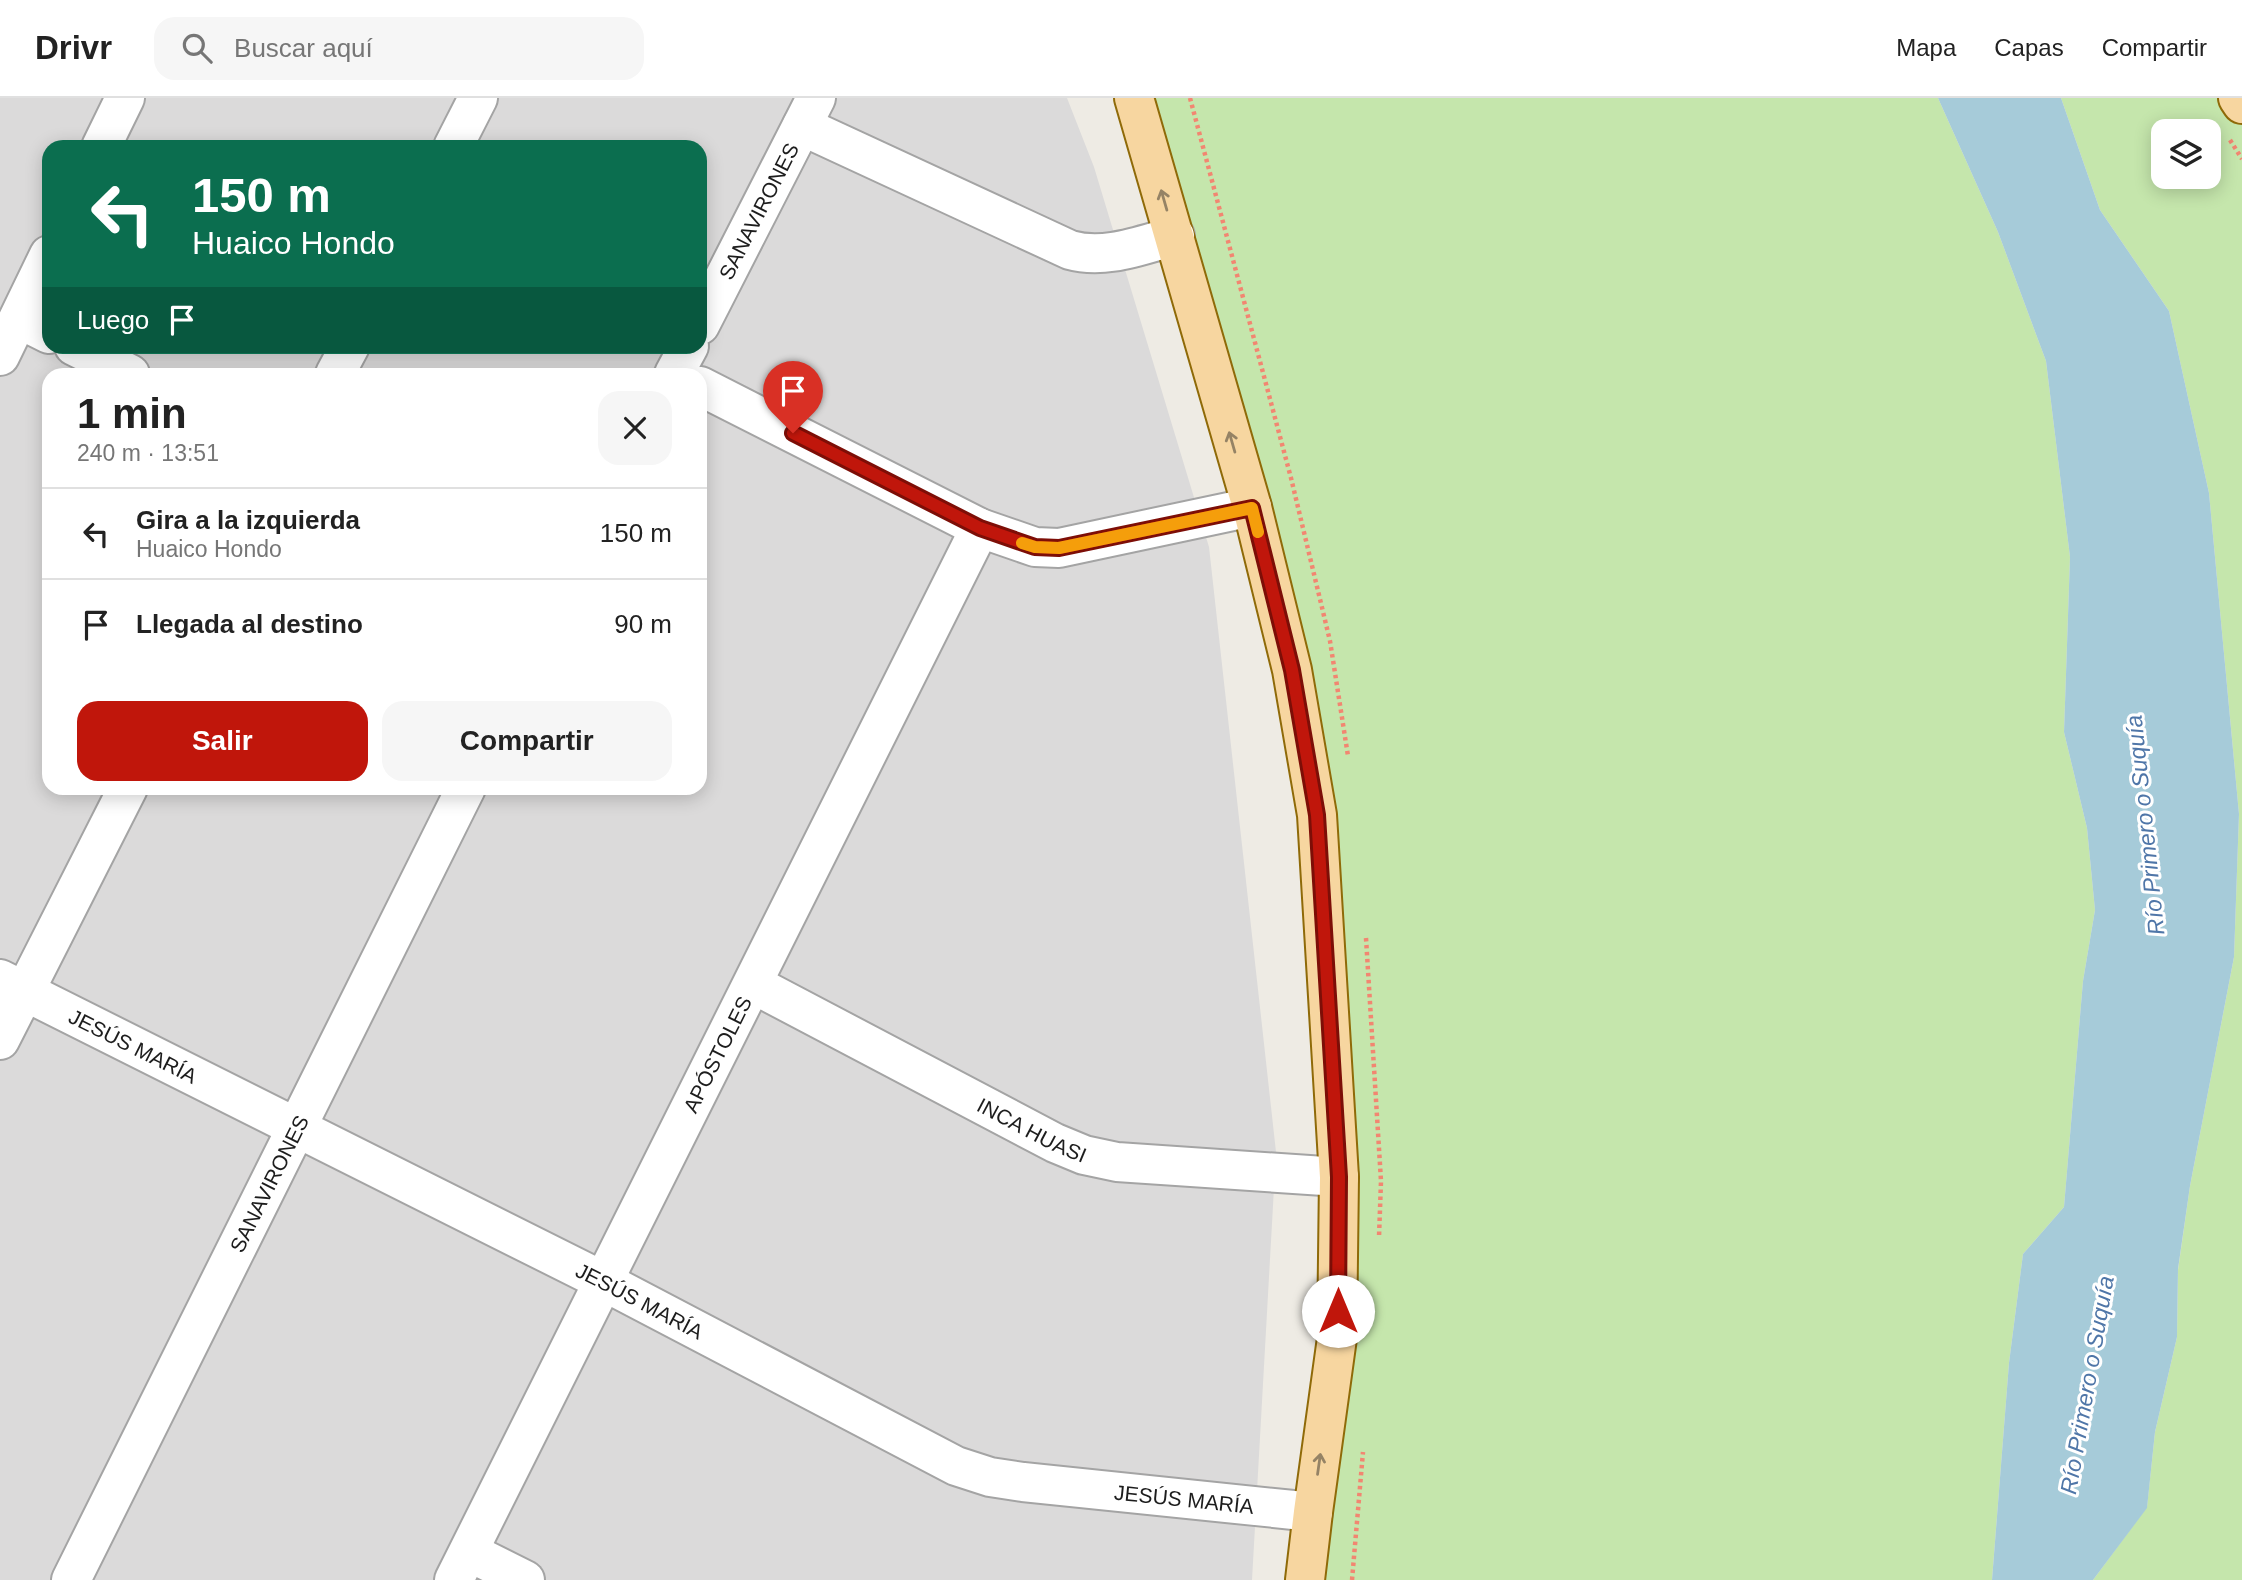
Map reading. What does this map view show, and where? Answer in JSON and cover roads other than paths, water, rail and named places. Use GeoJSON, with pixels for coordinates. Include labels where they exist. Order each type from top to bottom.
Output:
{"type":"FeatureCollection","features":[{"type":"Feature","properties":{"kind":"main road"},"geometry":{"type":"LineString","coordinates":[[1134,98],[1252,508],[1292,670],[1317,815],[1339,1177],[1338,1338],[1312,1512],[1305,1580]]}},
{"type":"Feature","properties":{"kind":"main road"},"geometry":{"type":"LineString","coordinates":[[2238,98],[2242,104]]}},
{"type":"Feature","properties":{"kind":"street"},"geometry":{"type":"LineString","coordinates":[[104,140],[125,98]]}},
{"type":"Feature","properties":{"kind":"street"},"geometry":{"type":"LineString","coordinates":[[457,140],[478,98]]}},
{"type":"Feature","properties":{"kind":"street"},"geometry":{"type":"LineString","coordinates":[[809,112],[1070,250],[1083,254],[1107,254],[1174,236]]}},
{"type":"Feature","properties":{"kind":"street","name":"SANAVIRONES"},"geometry":{"type":"LineString","coordinates":[[707,311],[809,112]]}},
{"type":"Feature","properties":{"kind":"street"},"geometry":{"type":"LineString","coordinates":[[0,356],[34,326],[42,288]]}},
{"type":"Feature","properties":{"kind":"street"},"geometry":{"type":"LineString","coordinates":[[90,354],[118,368]]}},
{"type":"Feature","properties":{"kind":"street"},"geometry":{"type":"LineString","coordinates":[[707,384],[980,528],[1035,547],[1059,548],[1252,508]]}},
{"type":"Feature","properties":{"kind":"street","name":"APÓSTOLES"},"geometry":{"type":"LineString","coordinates":[[461,1566],[980,528]]}},
{"type":"Feature","properties":{"kind":"street"},"geometry":{"type":"LineString","coordinates":[[0,1040],[13,985],[124,795]]}},
{"type":"Feature","properties":{"kind":"street","name":"SANAVIRONES"},"geometry":{"type":"LineString","coordinates":[[71,1580],[463,795]]}},
{"type":"Feature","properties":{"kind":"street","name":"INCA HUASI"},"geometry":{"type":"LineString","coordinates":[[753,984],[1043,1137],[1084,1155],[1116,1162],[1339,1177]]}},
{"type":"Feature","properties":{"kind":"street","name":"JESÚS MARÍA"},"geometry":{"type":"LineString","coordinates":[[13,985],[603,1281],[956,1466],[990,1477],[1312,1512]]}},
{"type":"Feature","properties":{"kind":"street"},"geometry":{"type":"LineString","coordinates":[[461,1566],[525,1580]]}},
{"type":"Feature","properties":{"kind":"water","name":"Río Primero o Suquía"},"geometry":{"type":"Polygon","coordinates":[[[1938,98],[2061,98],[2100,210],[2169,311],[2209,493],[2239,814],[2234,957],[2190,1186],[2178,1269],[2177,1337],[2155,1432],[2147,1508],[2093,1580],[1992,1580],[2009,1363],[2023,1254],[2064,1207],[2083,981],[2095,910],[2087,828],[2064,732],[2070,557],[2046,361],[1998,232],[1938,98]]]}}]}
